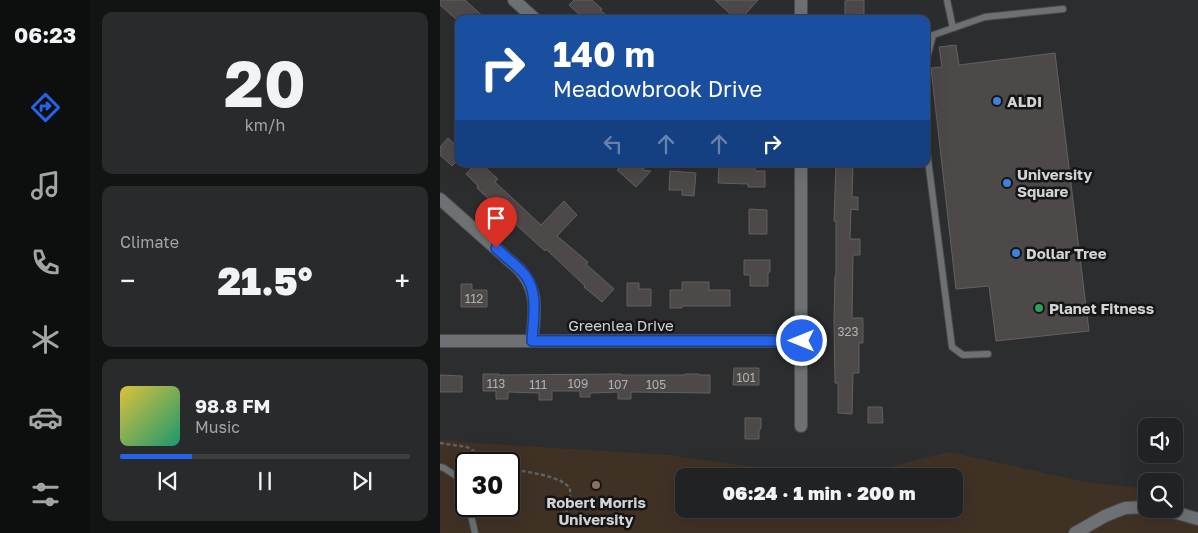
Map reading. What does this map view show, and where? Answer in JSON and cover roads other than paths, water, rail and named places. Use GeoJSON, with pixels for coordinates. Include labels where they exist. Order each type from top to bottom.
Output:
{"type":"FeatureCollection","features":[{"type":"Feature","properties":{"kind":"street"},"geometry":{"type":"LineString","coordinates":[[514,0],[530,15]]}},
{"type":"Feature","properties":{"kind":"street"},"geometry":{"type":"LineString","coordinates":[[801,0],[801,15]]}},
{"type":"Feature","properties":{"kind":"street"},"geometry":{"type":"LineString","coordinates":[[801,167],[801,426]]}},
{"type":"Feature","properties":{"kind":"street"},"geometry":{"type":"LineString","coordinates":[[440,200],[525,276],[534,296],[532,341]]}},
{"type":"Feature","properties":{"kind":"street","name":"Greenlea Drive"},"geometry":{"type":"LineString","coordinates":[[440,341],[802,341]]}},
{"type":"Feature","properties":{"kind":"street"},"geometry":{"type":"LineString","coordinates":[[1075,533],[1105,516],[1125,508],[1138,507]]}},
{"type":"Feature","properties":{"kind":"street"},"geometry":{"type":"LineString","coordinates":[[1183,515],[1198,519]]}},
{"type":"Feature","properties":{"kind":"lane"},"geometry":{"type":"LineString","coordinates":[[947,0],[953,28]]}},
{"type":"Feature","properties":{"kind":"lane"},"geometry":{"type":"LineString","coordinates":[[930,47],[933,35],[984,17],[1063,9]]}},
{"type":"Feature","properties":{"kind":"lane"},"geometry":{"type":"LineString","coordinates":[[929,167],[952,347],[963,355],[988,354]]}},
{"type":"Feature","properties":{"kind":"lane"},"geometry":{"type":"LineString","coordinates":[[440,467],[455,475]]}},
{"type":"Feature","properties":{"kind":"lane"},"geometry":{"type":"LineString","coordinates":[[471,517],[475,533]]}},
{"type":"Feature","properties":{"kind":"place","name":"ALDI"},"geometry":{"type":"Point","coordinates":[997,101]}},
{"type":"Feature","properties":{"kind":"place","name":"University Square"},"geometry":{"type":"Point","coordinates":[1007,183]}},
{"type":"Feature","properties":{"kind":"place","name":"Dollar Tree"},"geometry":{"type":"Point","coordinates":[1016,253]}},
{"type":"Feature","properties":{"kind":"place","name":"Planet Fitness"},"geometry":{"type":"Point","coordinates":[1039,308]}},
{"type":"Feature","properties":{"kind":"place","name":"Robert Morris University"},"geometry":{"type":"Point","coordinates":[596,485]}}]}
